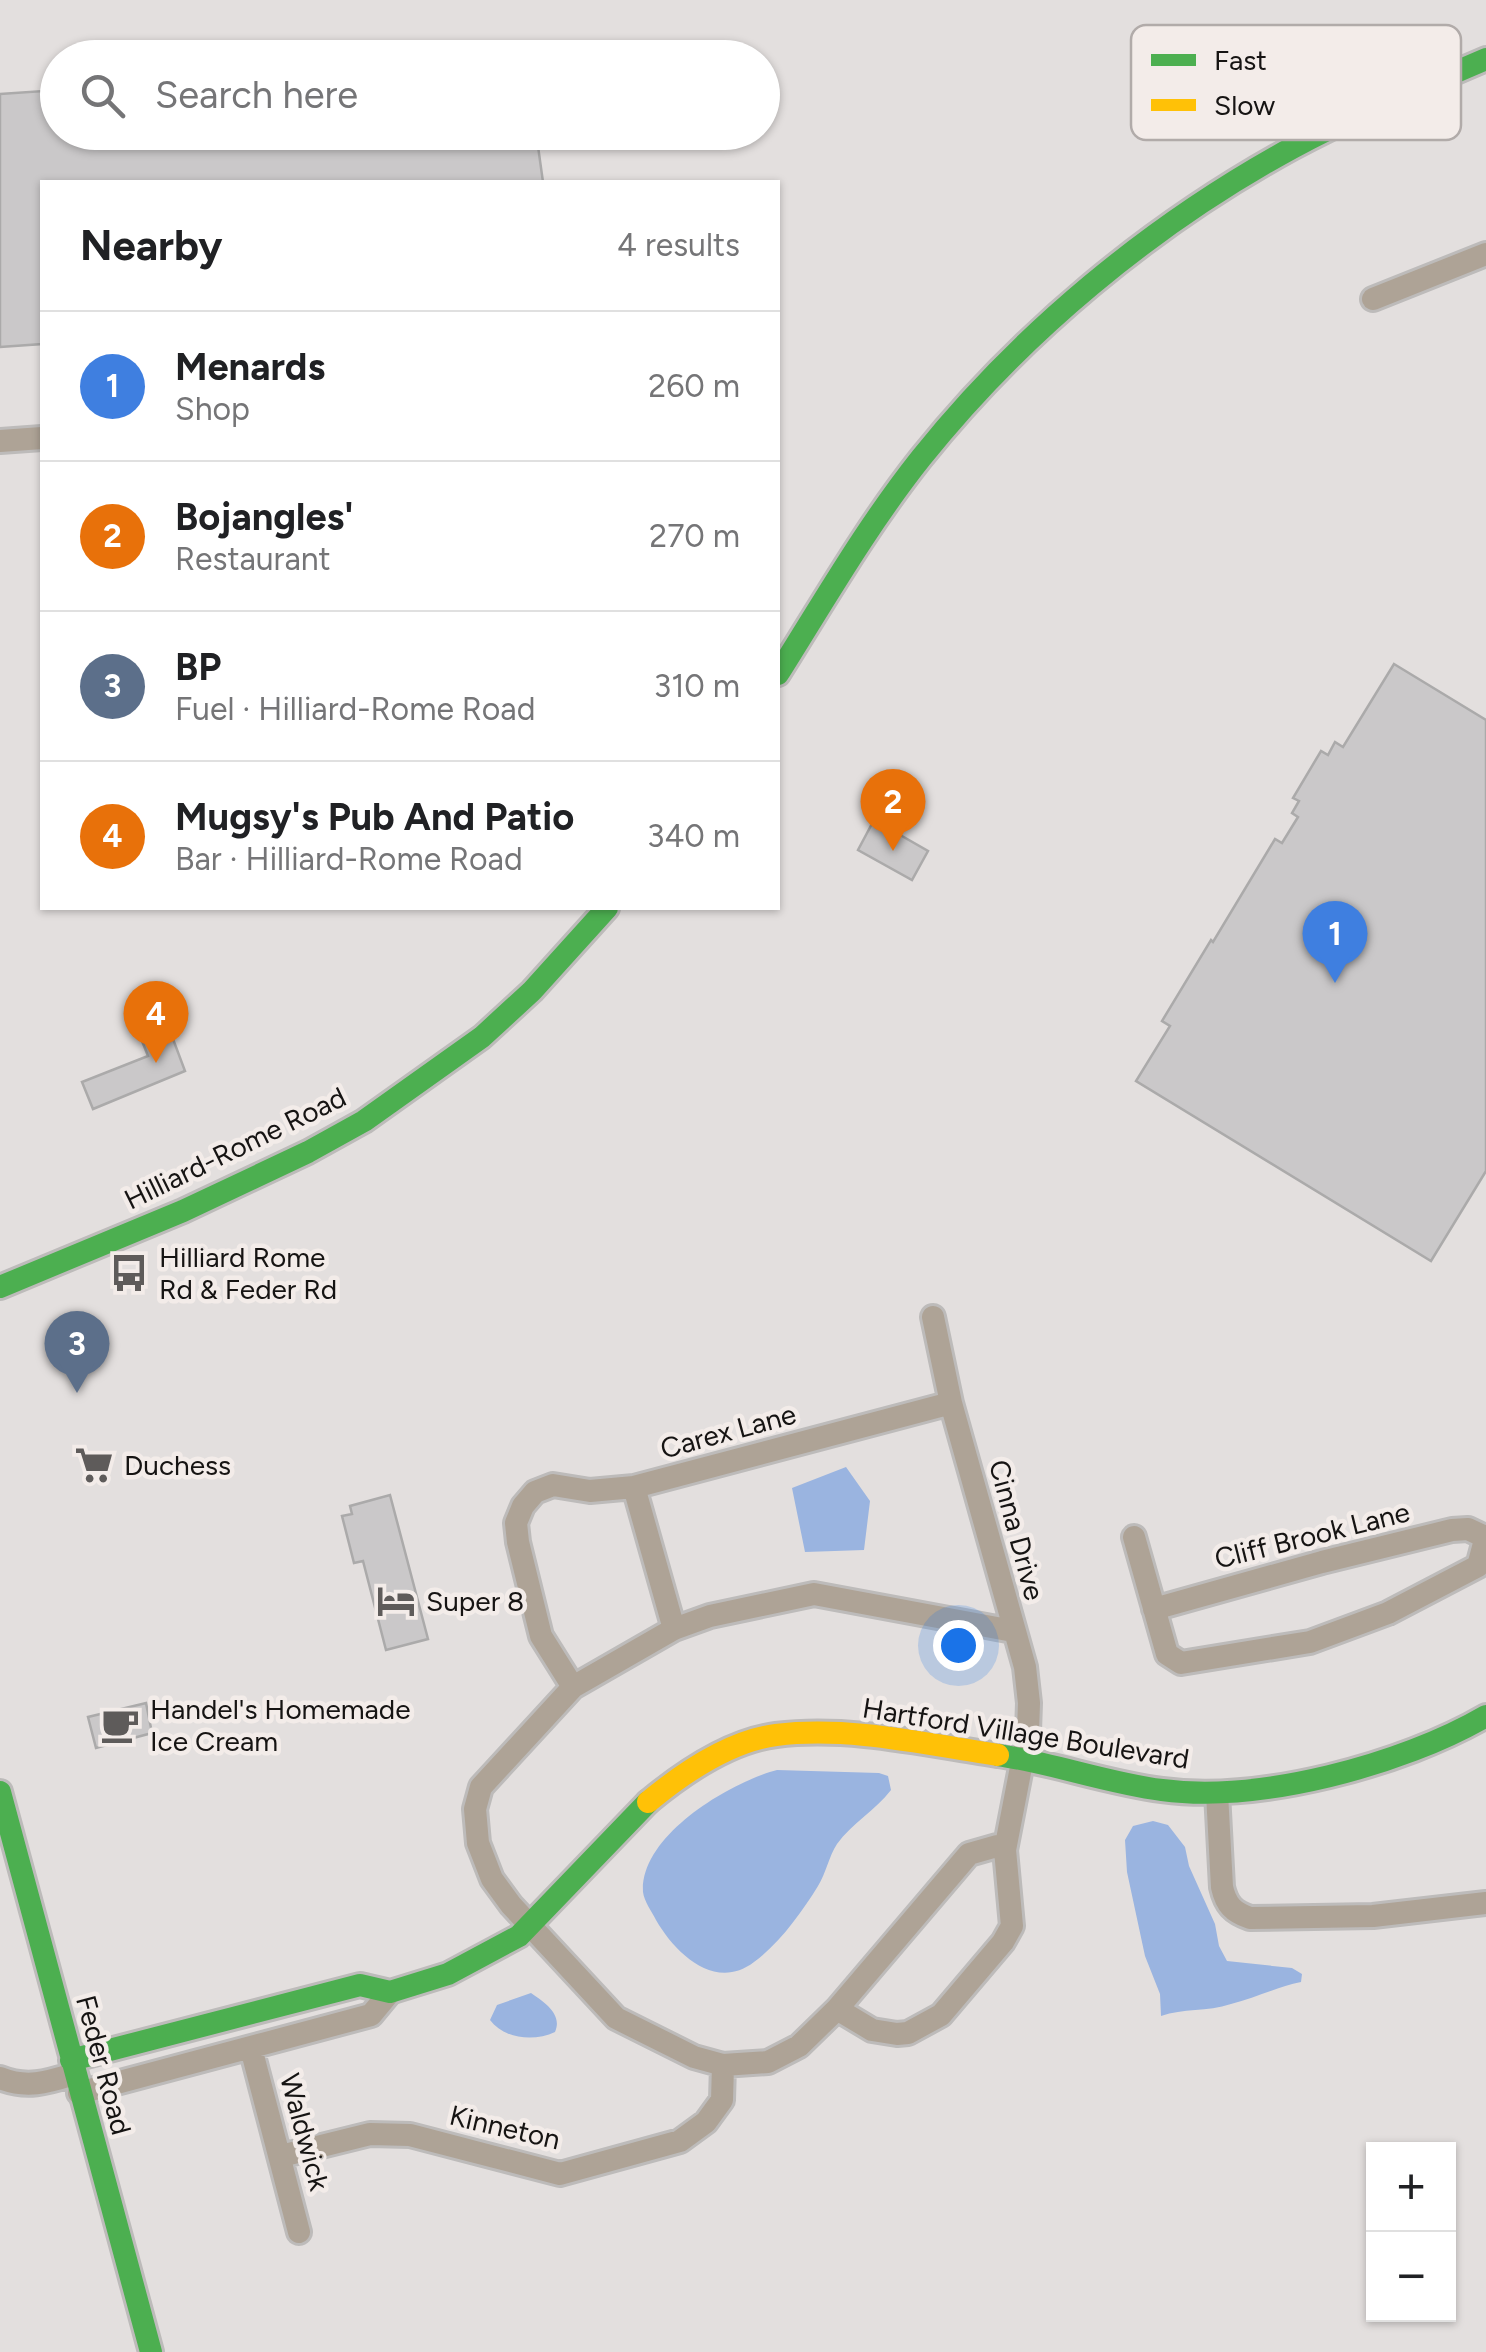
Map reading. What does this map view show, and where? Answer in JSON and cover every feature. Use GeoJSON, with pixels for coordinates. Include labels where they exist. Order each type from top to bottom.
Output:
{"type":"FeatureCollection","features":[{"type":"Feature","properties":{"kind":"main road"},"geometry":{"type":"LineString","coordinates":[[1461,70],[1486,59]]}},
{"type":"Feature","properties":{"kind":"main road"},"geometry":{"type":"LineString","coordinates":[[780,671],[906,479],[994,378],[1098,279],[1166,228],[1308,140]]}},
{"type":"Feature","properties":{"kind":"main road","name":"Hilliard-Rome Road"},"geometry":{"type":"LineString","coordinates":[[0,1287],[182,1211],[364,1121],[482,1037],[532,992],[605,910]]}},
{"type":"Feature","properties":{"kind":"main road","name":"Hartford Village Boulevard"},"geometry":{"type":"LineString","coordinates":[[75,2075],[360,1985],[390,1992],[448,1974],[519,1936],[648,1802],[678,1778],[739,1745],[774,1736],[848,1732],[1022,1760],[1162,1790],[1218,1793],[1263,1790],[1376,1762],[1455,1734],[1486,1716]]}},
{"type":"Feature","properties":{"kind":"main road","name":"Feder Road"},"geometry":{"type":"LineString","coordinates":[[0,1792],[151,2352]]}},
{"type":"Feature","properties":{"kind":"street"},"geometry":{"type":"LineString","coordinates":[[1373,299],[1486,254]]}},
{"type":"Feature","properties":{"kind":"street"},"geometry":{"type":"LineString","coordinates":[[0,441],[40,438]]}},
{"type":"Feature","properties":{"kind":"street","name":"Cinna Drive"},"geometry":{"type":"LineString","coordinates":[[837,2010],[872,2030],[908,2033],[941,2015],[1012,1926],[1005,1850],[1029,1703],[1025,1667],[952,1403],[933,1317]]}},
{"type":"Feature","properties":{"kind":"street","name":"Carex Lane"},"geometry":{"type":"LineString","coordinates":[[573,1687],[541,1636],[518,1542],[516,1523],[535,1492],[554,1486],[590,1491],[634,1487],[952,1403]]}},
{"type":"Feature","properties":{"kind":"street"},"geometry":{"type":"LineString","coordinates":[[634,1487],[674,1629]]}},
{"type":"Feature","properties":{"kind":"street","name":"Cliff Brook Lane"},"geometry":{"type":"LineString","coordinates":[[1154,1609],[1452,1530],[1468,1529],[1486,1536]]}},
{"type":"Feature","properties":{"kind":"street"},"geometry":{"type":"LineString","coordinates":[[1134,1538],[1167,1654],[1182,1663],[1310,1642],[1372,1619],[1482,1571],[1486,1536]]}},
{"type":"Feature","properties":{"kind":"street"},"geometry":{"type":"LineString","coordinates":[[1005,1850],[997,1846],[969,1854],[837,2010],[799,2046],[768,2062],[723,2066],[694,2058],[616,2018],[511,1905],[492,1879],[478,1842],[475,1809],[481,1787],[573,1687],[674,1629],[710,1616],[814,1594],[1014,1632]]}},
{"type":"Feature","properties":{"kind":"street"},"geometry":{"type":"LineString","coordinates":[[1218,1793],[1222,1887],[1226,1902],[1236,1913],[1250,1918],[1373,1916],[1486,1903]]}},
{"type":"Feature","properties":{"kind":"street","name":"Hartford Village Boulevard"},"geometry":{"type":"LineString","coordinates":[[75,2075],[251,2048],[371,2015],[390,1992]]}},
{"type":"Feature","properties":{"kind":"street","name":"Waldwick"},"geometry":{"type":"LineString","coordinates":[[251,2048],[299,2232]]}},
{"type":"Feature","properties":{"kind":"street","name":"Kinneton"},"geometry":{"type":"LineString","coordinates":[[282,2156],[370,2134],[410,2135],[560,2174],[680,2141],[706,2122],[722,2100],[723,2066]]}},
{"type":"Feature","properties":{"kind":"street"},"geometry":{"type":"LineString","coordinates":[[0,2078],[17,2085],[75,2075]]}},
{"type":"Feature","properties":{"kind":"water"},"geometry":{"type":"Polygon","coordinates":[[[846,1467],[870,1501],[864,1550],[805,1552],[792,1488],[846,1467]]]}},
{"type":"Feature","properties":{"kind":"water"},"geometry":{"type":"Polygon","coordinates":[[[777,1770],[879,1773],[888,1776],[891,1790],[837,1844],[812,1896],[772,1946],[739,1970],[711,1971],[685,1956],[664,1933],[643,1892],[646,1871],[656,1851],[692,1814],[736,1786],[777,1770]]]}},
{"type":"Feature","properties":{"kind":"water"},"geometry":{"type":"Polygon","coordinates":[[[1153,1821],[1168,1825],[1185,1847],[1227,1961],[1292,1968],[1302,1974],[1301,1982],[1222,2006],[1161,2016],[1160,1994],[1145,1956],[1127,1872],[1125,1840],[1133,1826],[1153,1821]]]}},
{"type":"Feature","properties":{"kind":"water"},"geometry":{"type":"Polygon","coordinates":[[[531,1993],[554,2014],[555,2032],[520,2037],[503,2031],[490,2020],[497,2005],[531,1993]]]}},
{"type":"Feature","properties":{"kind":"building"},"geometry":{"type":"Polygon","coordinates":[[[40,91],[40,150],[539,150],[543,180],[40,180],[40,344],[0,347],[0,94],[40,91]]]}},
{"type":"Feature","properties":{"kind":"building"},"geometry":{"type":"Polygon","coordinates":[[[1394,664],[1486,720],[1486,1171],[1431,1261],[1136,1081],[1170,1026],[1162,1021],[1211,940],[1275,839],[1282,843],[1298,817],[1292,813],[1299,801],[1293,798],[1321,751],[1328,755],[1335,742],[1343,747],[1394,664]]]}},
{"type":"Feature","properties":{"kind":"building"},"geometry":{"type":"Polygon","coordinates":[[[874,820],[928,851],[912,880],[858,850],[874,820]]]}},
{"type":"Feature","properties":{"kind":"building"},"geometry":{"type":"Polygon","coordinates":[[[177,1026],[173,1039],[185,1071],[93,1109],[82,1082],[148,1056],[142,1041],[177,1026]]]}},
{"type":"Feature","properties":{"kind":"building","name":"Super 8"},"geometry":{"type":"Polygon","coordinates":[[[390,1495],[428,1639],[386,1650],[363,1561],[354,1563],[342,1516],[352,1514],[350,1506],[390,1495]]]}},
{"type":"Feature","properties":{"kind":"building","name":"Handel's Homemade Ice Cream"},"geometry":{"type":"Polygon","coordinates":[[[146,1703],[152,1733],[96,1748],[88,1717],[146,1703]]]}},
{"type":"Feature","properties":{"kind":"traffic: fast"},"geometry":{"type":"LineString","coordinates":[[1461,70],[1486,59]]}},
{"type":"Feature","properties":{"kind":"traffic: fast"},"geometry":{"type":"LineString","coordinates":[[780,671],[901,484],[1001,368],[1045,325],[1139,247],[1240,178],[1308,140]]}},
{"type":"Feature","properties":{"kind":"traffic: fast"},"geometry":{"type":"LineString","coordinates":[[0,1287],[183,1211],[364,1121],[482,1037],[532,991],[605,910]]}},
{"type":"Feature","properties":{"kind":"traffic: fast"},"geometry":{"type":"LineString","coordinates":[[998,1755],[1162,1790],[1242,1791],[1329,1776],[1372,1764],[1414,1750],[1486,1716]]}},
{"type":"Feature","properties":{"kind":"traffic: fast"},"geometry":{"type":"LineString","coordinates":[[0,1792],[151,2352]]}},
{"type":"Feature","properties":{"kind":"traffic: fast"},"geometry":{"type":"LineString","coordinates":[[71,2060],[360,1985],[390,1992],[448,1974],[519,1936],[648,1802]]}},
{"type":"Feature","properties":{"kind":"traffic: slow"},"geometry":{"type":"LineString","coordinates":[[648,1802],[724,1751],[776,1735],[859,1734],[998,1755]]}},
{"type":"Feature","properties":{"kind":"place","name":"Bojangles'"},"geometry":{"type":"Point","coordinates":[893,851]}},
{"type":"Feature","properties":{"kind":"place","name":"Menards"},"geometry":{"type":"Point","coordinates":[1335,983]}},
{"type":"Feature","properties":{"kind":"place","name":"Mugsy's Pub And Patio"},"geometry":{"type":"Point","coordinates":[156,1063]}},
{"type":"Feature","properties":{"kind":"place","name":"Hilliard Rome Rd & Feder Rd"},"geometry":{"type":"Point","coordinates":[129,1273]}},
{"type":"Feature","properties":{"kind":"place","name":"BP"},"geometry":{"type":"Point","coordinates":[77,1393]}},
{"type":"Feature","properties":{"kind":"place","name":"Duchess"},"geometry":{"type":"Point","coordinates":[94,1465]}},
{"type":"Feature","properties":{"kind":"place","name":"Super 8"},"geometry":{"type":"Point","coordinates":[396,1601]}},
{"type":"Feature","properties":{"kind":"place","name":"Handel's Homemade Ice Cream"},"geometry":{"type":"Point","coordinates":[120,1725]}}]}
